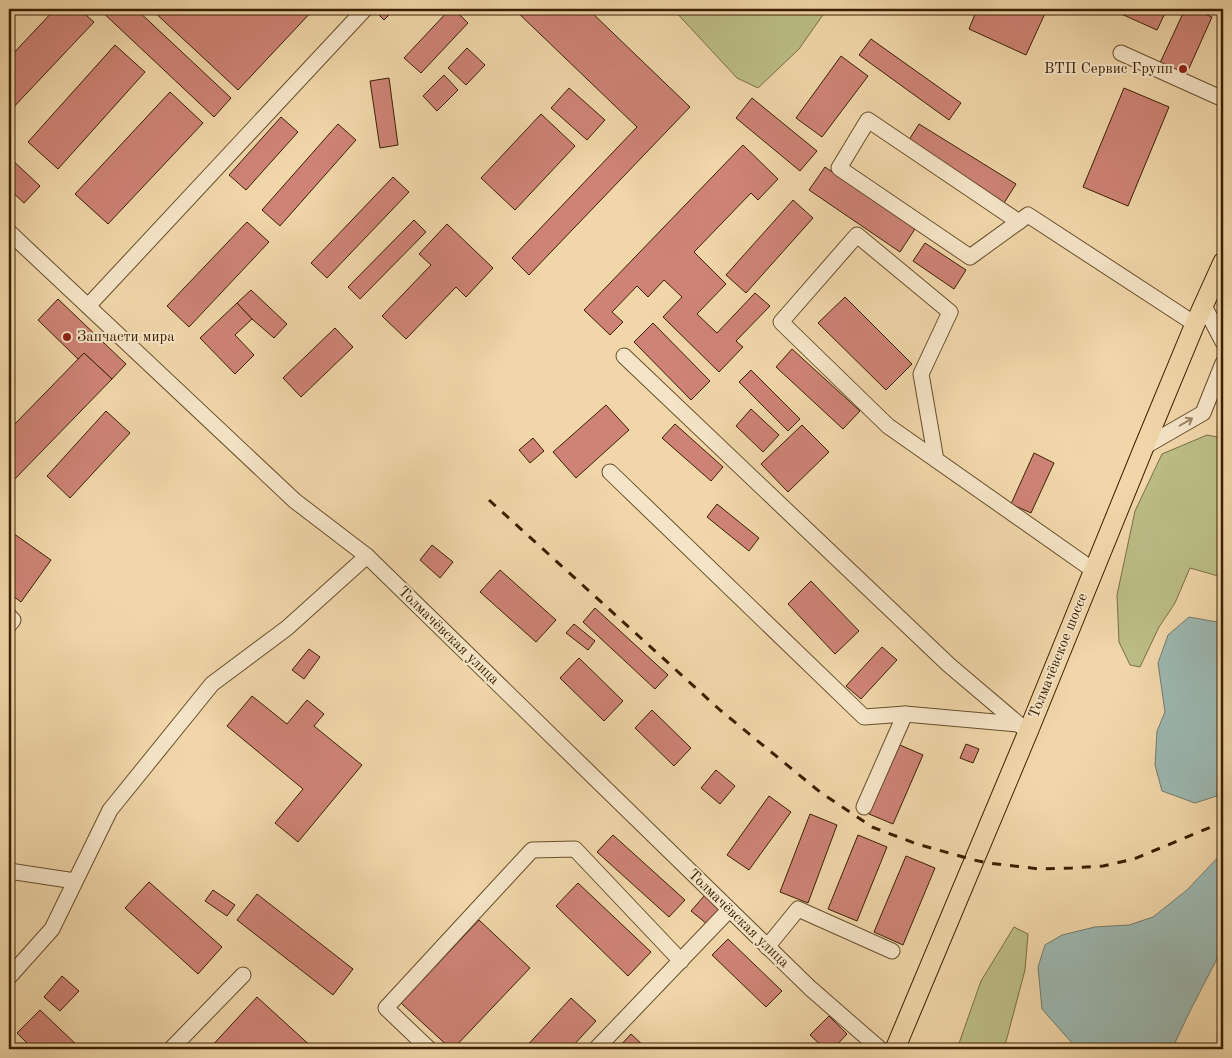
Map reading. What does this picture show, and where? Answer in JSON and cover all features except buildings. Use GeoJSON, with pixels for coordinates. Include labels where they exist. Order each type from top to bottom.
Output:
{"type":"FeatureCollection","features":[{"type":"Feature","properties":{"kind":"main road","name":"Толмачёвское шоссе"},"geometry":{"type":"LineString","coordinates":[[894,1049],[1023,728],[1093,570],[1195,324],[1223,262]]}},
{"type":"Feature","properties":{"kind":"street"},"geometry":{"type":"LineString","coordinates":[[88,306],[365,9]]}},
{"type":"Feature","properties":{"kind":"street"},"geometry":{"type":"LineString","coordinates":[[1121,53],[1223,99]]}},
{"type":"Feature","properties":{"kind":"street"},"geometry":{"type":"LineString","coordinates":[[1019,222],[868,120],[839,168],[970,257],[1019,222],[1028,215],[1195,324]]}},
{"type":"Feature","properties":{"kind":"street","name":"Толмачёвская улица"},"geometry":{"type":"LineString","coordinates":[[9,232],[295,501],[367,556],[767,947],[810,988],[880,1049]]}},
{"type":"Feature","properties":{"kind":"street"},"geometry":{"type":"LineString","coordinates":[[936,460],[921,374],[950,312],[857,235],[780,322],[888,426],[936,460],[1093,570]]}},
{"type":"Feature","properties":{"kind":"street"},"geometry":{"type":"LineString","coordinates":[[1204,306],[1223,342]]}},
{"type":"Feature","properties":{"kind":"street"},"geometry":{"type":"LineString","coordinates":[[624,356],[949,665],[1023,728]]}},
{"type":"Feature","properties":{"kind":"street"},"geometry":{"type":"LineString","coordinates":[[1144,447],[1204,412],[1223,363]]}},
{"type":"Feature","properties":{"kind":"street"},"geometry":{"type":"LineString","coordinates":[[610,472],[864,717],[905,714],[1023,728]]}},
{"type":"Feature","properties":{"kind":"street"},"geometry":{"type":"LineString","coordinates":[[9,977],[52,929],[110,810],[212,684],[287,628],[367,556]]}},
{"type":"Feature","properties":{"kind":"street"},"geometry":{"type":"LineString","coordinates":[[9,616],[13,620],[9,625]]}},
{"type":"Feature","properties":{"kind":"street"},"geometry":{"type":"LineString","coordinates":[[864,807],[905,714]]}},
{"type":"Feature","properties":{"kind":"street"},"geometry":{"type":"LineString","coordinates":[[429,1049],[386,1008],[532,850],[575,849],[681,961]]}},
{"type":"Feature","properties":{"kind":"street"},"geometry":{"type":"LineString","coordinates":[[9,871],[75,881]]}},
{"type":"Feature","properties":{"kind":"street"},"geometry":{"type":"LineString","coordinates":[[596,1049],[729,910]]}},
{"type":"Feature","properties":{"kind":"street"},"geometry":{"type":"LineString","coordinates":[[767,947],[798,910],[892,951]]}},
{"type":"Feature","properties":{"kind":"street"},"geometry":{"type":"LineString","coordinates":[[171,1049],[243,975]]}},
{"type":"Feature","properties":{"kind":"green space"},"geometry":{"type":"Polygon","coordinates":[[[673,9],[827,9],[799,49],[758,88],[737,78],[673,9]]]}},
{"type":"Feature","properties":{"kind":"green space"},"geometry":{"type":"Polygon","coordinates":[[[1207,435],[1223,438],[1223,582],[1218,576],[1190,568],[1175,603],[1159,627],[1140,667],[1130,665],[1119,642],[1117,595],[1135,511],[1162,454],[1207,435]]]}},
{"type":"Feature","properties":{"kind":"green space"},"geometry":{"type":"Polygon","coordinates":[[[1014,927],[1028,934],[1025,970],[1004,1049],[957,1049],[981,981],[1014,927]]]}},
{"type":"Feature","properties":{"kind":"water"},"geometry":{"type":"Polygon","coordinates":[[[1189,617],[1217,622],[1223,626],[1223,794],[1195,803],[1162,791],[1155,765],[1157,731],[1165,712],[1158,663],[1168,635],[1189,617]]]}},
{"type":"Feature","properties":{"kind":"water"},"geometry":{"type":"Polygon","coordinates":[[[1223,852],[1223,945],[1172,1049],[1073,1049],[1072,1043],[1042,1009],[1038,967],[1045,945],[1062,935],[1095,927],[1129,925],[1153,917],[1187,890],[1223,852]]]}},
{"type":"Feature","properties":{"kind":"railway"},"geometry":{"type":"LineString","coordinates":[[489,500],[720,710],[820,792],[872,827],[917,844],[974,860],[1040,869],[1103,866],[1134,859],[1223,822]]}},
{"type":"Feature","properties":{"kind":"place","name":"ВТП Сервис Групп"},"geometry":{"type":"Point","coordinates":[1183,69]}},
{"type":"Feature","properties":{"kind":"place","name":"Запчасти мира"},"geometry":{"type":"Point","coordinates":[67,337]}}]}
